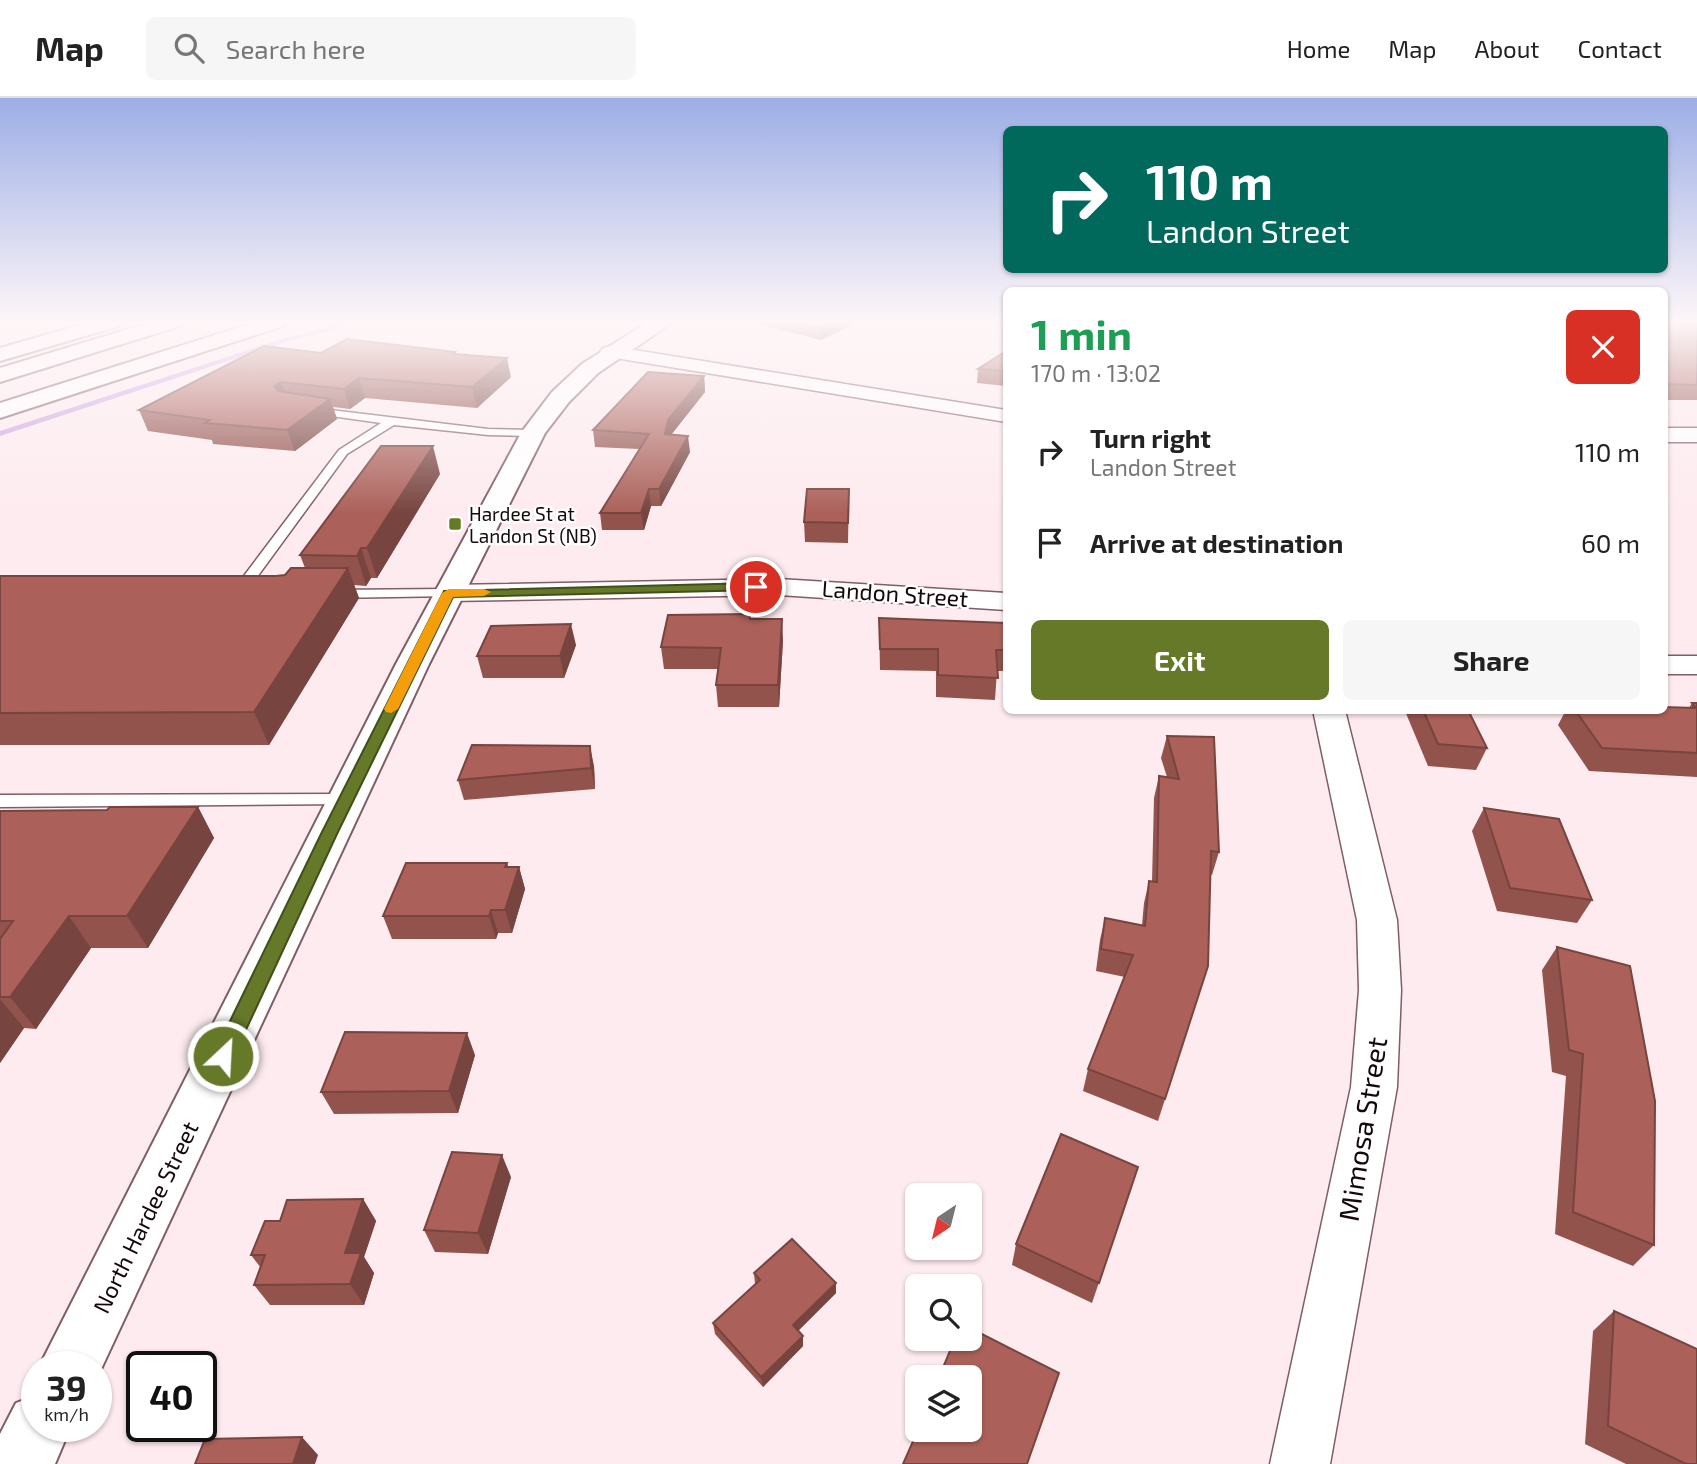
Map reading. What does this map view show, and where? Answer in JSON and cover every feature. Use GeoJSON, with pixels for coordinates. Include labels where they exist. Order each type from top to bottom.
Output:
{"type":"FeatureCollection","features":[{"type":"Feature","properties":{"kind":"main road"},"geometry":{"type":"LineString","coordinates":[[0,411],[78,386]]}},
{"type":"Feature","properties":{"kind":"main road","name":"North Hardee Street"},"geometry":{"type":"LineString","coordinates":[[78,1351],[153,1205],[345,800],[449,593],[533,433],[569,386]]}},
{"type":"Feature","properties":{"kind":"main road"},"geometry":{"type":"LineString","coordinates":[[20,1464],[31,1442]]}},
{"type":"Feature","properties":{"kind":"street"},"geometry":{"type":"LineString","coordinates":[[819,386],[1003,416]]}},
{"type":"Feature","properties":{"kind":"street"},"geometry":{"type":"LineString","coordinates":[[1668,435],[1697,435]]}},
{"type":"Feature","properties":{"kind":"street","name":"Landon Street"},"geometry":{"type":"LineString","coordinates":[[449,593],[779,587],[1003,602]]}},
{"type":"Feature","properties":{"kind":"street"},"geometry":{"type":"LineString","coordinates":[[1668,665],[1697,665]]}},
{"type":"Feature","properties":{"kind":"street","name":"Mimosa Street"},"geometry":{"type":"LineString","coordinates":[[1300,1464],[1374,1087],[1380,990],[1377,920],[1330,714]]}},
{"type":"Feature","properties":{"kind":"lane"},"geometry":{"type":"LineString","coordinates":[[302,409],[488,432],[533,433]]}},
{"type":"Feature","properties":{"kind":"lane"},"geometry":{"type":"LineString","coordinates":[[239,593],[343,452],[392,421]]}},
{"type":"Feature","properties":{"kind":"lane"},"geometry":{"type":"LineString","coordinates":[[319,594],[449,593]]}},
{"type":"Feature","properties":{"kind":"lane"},"geometry":{"type":"LineString","coordinates":[[0,801],[345,800]]}},
{"type":"Feature","properties":{"kind":"building"},"geometry":{"type":"Polygon","coordinates":[[[186,386],[274,386],[278,391],[330,399],[287,430],[205,423],[210,420],[139,410],[186,386]]]}},
{"type":"Feature","properties":{"kind":"building"},"geometry":{"type":"Polygon","coordinates":[[[315,386],[348,386],[344,389],[315,386]]]}},
{"type":"Feature","properties":{"kind":"building"},"geometry":{"type":"Polygon","coordinates":[[[635,386],[696,386],[668,420],[665,434],[688,436],[659,489],[649,489],[641,513],[600,513],[649,434],[593,430],[635,386]]]}},
{"type":"Feature","properties":{"kind":"building"},"geometry":{"type":"Polygon","coordinates":[[[381,446],[433,446],[367,548],[361,548],[357,556],[300,555],[381,446]]]}},
{"type":"Feature","properties":{"kind":"building"},"geometry":{"type":"Polygon","coordinates":[[[807,489],[849,489],[848,523],[804,522],[807,489]]]}},
{"type":"Feature","properties":{"kind":"building"},"geometry":{"type":"Polygon","coordinates":[[[291,568],[348,568],[254,712],[0,713],[0,576],[276,576],[285,575],[291,568]]]}},
{"type":"Feature","properties":{"kind":"building"},"geometry":{"type":"Polygon","coordinates":[[[750,614],[750,619],[782,619],[778,685],[716,685],[721,648],[661,647],[668,615],[750,614]]]}},
{"type":"Feature","properties":{"kind":"building"},"geometry":{"type":"Polygon","coordinates":[[[879,618],[1003,623],[1003,650],[996,650],[998,678],[938,675],[938,649],[880,649],[879,618]]]}},
{"type":"Feature","properties":{"kind":"building"},"geometry":{"type":"Polygon","coordinates":[[[571,624],[560,656],[477,656],[491,626],[571,624]]]}},
{"type":"Feature","properties":{"kind":"building"},"geometry":{"type":"Polygon","coordinates":[[[1692,703],[1697,703],[1697,753],[1602,748],[1578,714],[1668,714],[1668,707],[1696,708],[1692,703]]]}},
{"type":"Feature","properties":{"kind":"building"},"geometry":{"type":"Polygon","coordinates":[[[1425,714],[1470,714],[1487,748],[1438,744],[1425,714]]]}},
{"type":"Feature","properties":{"kind":"building"},"geometry":{"type":"Polygon","coordinates":[[[1167,736],[1214,737],[1219,852],[1211,851],[1208,966],[1165,1099],[1088,1069],[1133,955],[1101,949],[1105,918],[1145,926],[1149,881],[1157,882],[1159,776],[1179,779],[1167,736]]]}},
{"type":"Feature","properties":{"kind":"building"},"geometry":{"type":"Polygon","coordinates":[[[472,745],[590,746],[591,768],[458,780],[472,745]]]}},
{"type":"Feature","properties":{"kind":"building"},"geometry":{"type":"Polygon","coordinates":[[[110,807],[198,807],[127,916],[69,916],[10,997],[0,997],[0,939],[13,921],[0,921],[0,811],[107,810],[110,807]]]}},
{"type":"Feature","properties":{"kind":"building"},"geometry":{"type":"Polygon","coordinates":[[[1484,808],[1559,819],[1592,900],[1510,888],[1484,808]]]}},
{"type":"Feature","properties":{"kind":"building"},"geometry":{"type":"Polygon","coordinates":[[[406,863],[507,863],[505,867],[519,867],[505,910],[491,910],[489,916],[383,916],[406,863]]]}},
{"type":"Feature","properties":{"kind":"building"},"geometry":{"type":"Polygon","coordinates":[[[1557,947],[1630,966],[1655,1101],[1654,1245],[1573,1212],[1583,1054],[1569,1050],[1557,947]]]}},
{"type":"Feature","properties":{"kind":"building"},"geometry":{"type":"Polygon","coordinates":[[[345,1032],[467,1033],[449,1091],[321,1092],[345,1032]]]}},
{"type":"Feature","properties":{"kind":"building"},"geometry":{"type":"Polygon","coordinates":[[[1061,1134],[1138,1167],[1099,1283],[1016,1244],[1061,1134]]]}},
{"type":"Feature","properties":{"kind":"building"},"geometry":{"type":"Polygon","coordinates":[[[452,1152],[502,1155],[478,1233],[424,1230],[452,1152]]]}},
{"type":"Feature","properties":{"kind":"building"},"geometry":{"type":"Polygon","coordinates":[[[363,1199],[345,1253],[361,1253],[350,1284],[254,1285],[265,1255],[251,1255],[265,1221],[280,1221],[287,1200],[363,1199]]]}},
{"type":"Feature","properties":{"kind":"building"},"geometry":{"type":"Polygon","coordinates":[[[792,1239],[836,1283],[793,1325],[803,1336],[761,1377],[713,1323],[760,1280],[754,1273],[792,1239]]]}},
{"type":"Feature","properties":{"kind":"building"},"geometry":{"type":"Polygon","coordinates":[[[1614,1311],[1697,1349],[1697,1464],[1686,1464],[1608,1426],[1614,1311]]]}},
{"type":"Feature","properties":{"kind":"building"},"geometry":{"type":"Polygon","coordinates":[[[982,1334],[1059,1373],[1027,1464],[903,1464],[913,1442],[982,1442],[982,1365],[944,1365],[950,1351],[982,1351],[982,1334]]]}},
{"type":"Feature","properties":{"kind":"building"},"geometry":{"type":"Polygon","coordinates":[[[302,1437],[293,1464],[195,1464],[204,1442],[217,1442],[217,1439],[302,1437]]]}},
{"type":"Feature","properties":{"kind":"waterway"},"geometry":{"type":"LineString","coordinates":[[0,434],[146,386]]}},
{"type":"Feature","properties":{"kind":"slow traffic"},"geometry":{"type":"LineString","coordinates":[[391,709],[449,593],[484,592]]}},
{"type":"Feature","properties":{"kind":"place","name":"Hardee St at Landon St (NB)"},"geometry":{"type":"Point","coordinates":[455,524]}},
{"type":"Feature","properties":{"kind":"route"},"geometry":{"type":"LineString","coordinates":[[223,1056],[329,834],[449,593],[756,587]]}}]}
